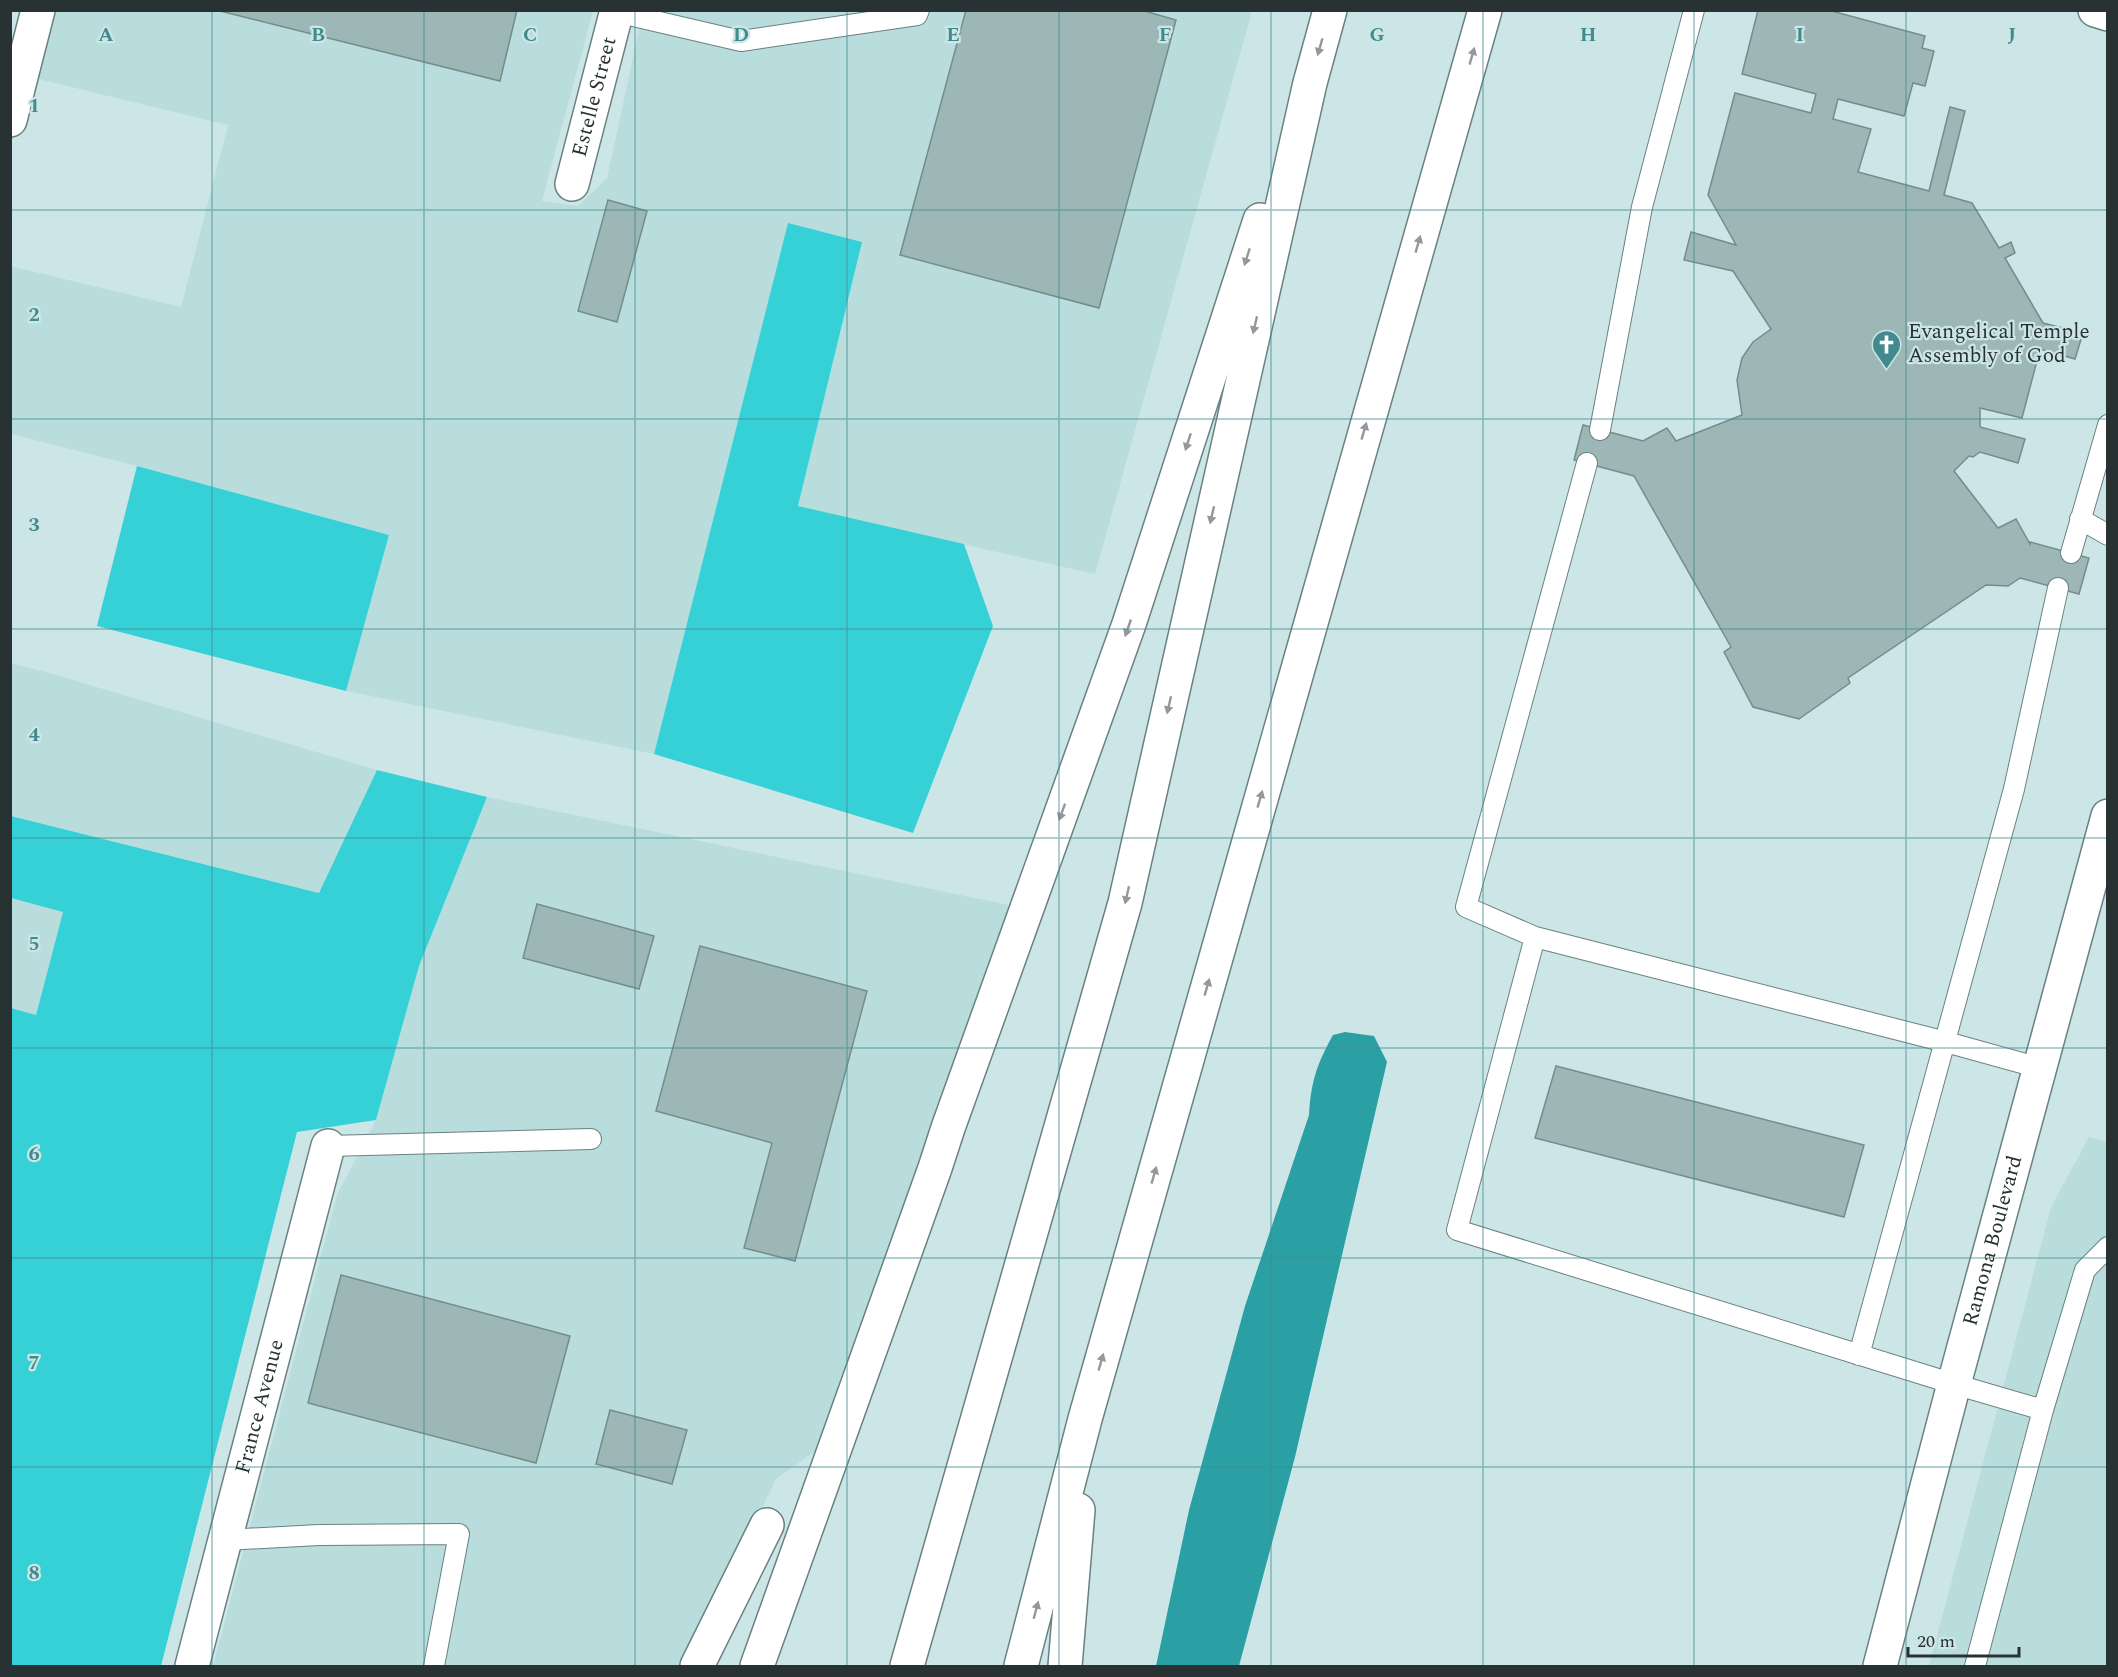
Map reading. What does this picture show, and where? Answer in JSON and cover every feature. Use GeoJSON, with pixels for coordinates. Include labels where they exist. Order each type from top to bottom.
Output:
{"type":"FeatureCollection","features":[{"type":"Feature","properties":{"kind":"main road"},"geometry":{"type":"LineString","coordinates":[[10,120],[38,10]]}},
{"type":"Feature","properties":{"kind":"main road"},"geometry":{"type":"LineString","coordinates":[[907,1666],[1125,903],[1310,83],[1330,10]]}},
{"type":"Feature","properties":{"kind":"main road"},"geometry":{"type":"LineString","coordinates":[[1021,1666],[1085,1419],[1485,10]]}},
{"type":"Feature","properties":{"kind":"main road"},"geometry":{"type":"LineString","coordinates":[[2095,10],[2108,14]]}},
{"type":"Feature","properties":{"kind":"main road","name":"Estelle Street"},"geometry":{"type":"LineString","coordinates":[[572,184],[616,11]]}},
{"type":"Feature","properties":{"kind":"main road"},"geometry":{"type":"LineString","coordinates":[[757,1666],[1129,624],[1258,226],[1310,83]]}},
{"type":"Feature","properties":{"kind":"main road","name":"Ramona Boulevard"},"geometry":{"type":"LineString","coordinates":[[1880,1666],[2108,816]]}},
{"type":"Feature","properties":{"kind":"main road","name":"France Avenue"},"geometry":{"type":"LineString","coordinates":[[192,1666],[328,1146]]}},
{"type":"Feature","properties":{"kind":"main road"},"geometry":{"type":"LineString","coordinates":[[1065,1666],[1085,1419]]}},
{"type":"Feature","properties":{"kind":"main road"},"geometry":{"type":"LineString","coordinates":[[697,1666],[767,1526]]}},
{"type":"Feature","properties":{"kind":"lane"},"geometry":{"type":"LineString","coordinates":[[616,11],[741,41],[917,15],[919,10]]}},
{"type":"Feature","properties":{"kind":"lane"},"geometry":{"type":"LineString","coordinates":[[1600,430],[1642,207],[1694,10]]}},
{"type":"Feature","properties":{"kind":"lane"},"geometry":{"type":"LineString","coordinates":[[2071,553],[2108,425]]}},
{"type":"Feature","properties":{"kind":"lane"},"geometry":{"type":"LineString","coordinates":[[1587,463],[1466,907],[1535,937],[2040,1068]]}},
{"type":"Feature","properties":{"kind":"lane"},"geometry":{"type":"LineString","coordinates":[[2080,519],[2108,535]]}},
{"type":"Feature","properties":{"kind":"lane"},"geometry":{"type":"LineString","coordinates":[[1859,1355],[2014,789],[2058,588]]}},
{"type":"Feature","properties":{"kind":"lane"},"geometry":{"type":"LineString","coordinates":[[1535,937],[1457,1230],[2043,1410]]}},
{"type":"Feature","properties":{"kind":"lane"},"geometry":{"type":"LineString","coordinates":[[328,1146],[591,1140]]}},
{"type":"Feature","properties":{"kind":"lane"},"geometry":{"type":"LineString","coordinates":[[1975,1666],[2043,1410],[2085,1270],[2108,1247]]}},
{"type":"Feature","properties":{"kind":"lane"},"geometry":{"type":"LineString","coordinates":[[225,1540],[319,1535],[459,1534],[434,1666]]}},
{"type":"Feature","properties":{"kind":"shaded area"},"geometry":{"type":"Polygon","coordinates":[[[56,11],[593,11],[542,201],[578,206],[607,178],[643,11],[1252,11],[1095,574],[798,507],[862,242],[788,224],[654,754],[346,691],[389,535],[11,434],[10,266],[181,307],[228,125],[38,79],[56,11]]]}},
{"type":"Feature","properties":{"kind":"shaded area"},"geometry":{"type":"Polygon","coordinates":[[[788,223],[862,242],[798,506],[964,544],[993,626],[913,833],[654,754],[788,223]]]}},
{"type":"Feature","properties":{"kind":"shaded area"},"geometry":{"type":"Polygon","coordinates":[[[137,466],[389,535],[346,691],[97,626],[137,466]]]}},
{"type":"Feature","properties":{"kind":"shaded area"},"geometry":{"type":"Polygon","coordinates":[[[10,663],[377,770],[320,893],[11,816],[10,663]]]}},
{"type":"Feature","properties":{"kind":"shaded area"},"geometry":{"type":"Polygon","coordinates":[[[377,770],[487,797],[419,966],[376,1120],[297,1132],[161,1666],[11,1666],[11,1008],[36,1015],[63,912],[11,898],[11,816],[319,893],[377,770]]]}},
{"type":"Feature","properties":{"kind":"shaded area"},"geometry":{"type":"Polygon","coordinates":[[[487,797],[1009,905],[866,1415],[776,1479],[685,1666],[213,1666],[337,1195],[376,1120],[419,966],[487,797]]]}},
{"type":"Feature","properties":{"kind":"shaded area"},"geometry":{"type":"Polygon","coordinates":[[[10,898],[63,911],[36,1015],[11,1008],[10,898]]]}},
{"type":"Feature","properties":{"kind":"shaded area"},"geometry":{"type":"Polygon","coordinates":[[[1345,1032],[1374,1036],[1387,1062],[1295,1457],[1239,1666],[1156,1666],[1189,1510],[1245,1306],[1309,1115],[1311,1092],[1319,1064],[1333,1035],[1345,1032]]]}},
{"type":"Feature","properties":{"kind":"shaded area"},"geometry":{"type":"Polygon","coordinates":[[[2089,1137],[2107,1142],[2107,1666],[1929,1666],[2051,1207],[2089,1137]]]}},
{"type":"Feature","properties":{"kind":"building"},"geometry":{"type":"Polygon","coordinates":[[[216,10],[517,10],[500,81],[216,10]]]}},
{"type":"Feature","properties":{"kind":"building"},"geometry":{"type":"Polygon","coordinates":[[[966,10],[1141,10],[1176,20],[1099,308],[900,255],[966,10]]]}},
{"type":"Feature","properties":{"kind":"building","name":"Evangelical Temple Assembly of God"},"geometry":{"type":"Polygon","coordinates":[[[1758,10],[1828,10],[1925,36],[1922,48],[1934,51],[1925,86],[1913,83],[1904,116],[1838,99],[1833,119],[1871,129],[1858,172],[1929,191],[1950,107],[1965,111],[1944,195],[1972,203],[1999,248],[2011,242],[2015,253],[2005,258],[2043,323],[2083,333],[2075,359],[2040,349],[2022,418],[1980,408],[1980,427],[2025,439],[2018,463],[1980,452],[1973,457],[1969,456],[1954,471],[1998,528],[2016,519],[2030,544],[2030,542],[2089,558],[2079,594],[2020,578],[2008,586],[1986,585],[1848,678],[1850,683],[1799,719],[1753,707],[1724,652],[1731,647],[1634,476],[1574,460],[1583,425],[1643,441],[1667,428],[1676,441],[1742,415],[1737,380],[1742,358],[1753,342],[1771,329],[1733,271],[1684,260],[1691,232],[1736,245],[1708,195],[1735,93],[1811,113],[1816,94],[1742,74],[1758,10]]]}},
{"type":"Feature","properties":{"kind":"building"},"geometry":{"type":"Polygon","coordinates":[[[608,200],[647,211],[617,322],[578,311],[608,200]]]}},
{"type":"Feature","properties":{"kind":"building"},"geometry":{"type":"Polygon","coordinates":[[[537,904],[654,936],[639,989],[523,958],[537,904]]]}},
{"type":"Feature","properties":{"kind":"building"},"geometry":{"type":"Polygon","coordinates":[[[700,946],[867,991],[795,1261],[744,1248],[772,1143],[656,1111],[700,946]]]}},
{"type":"Feature","properties":{"kind":"building"},"geometry":{"type":"Polygon","coordinates":[[[1556,1066],[1864,1145],[1844,1217],[1535,1138],[1556,1066]]]}},
{"type":"Feature","properties":{"kind":"building"},"geometry":{"type":"Polygon","coordinates":[[[341,1275],[570,1336],[536,1463],[308,1403],[341,1275]]]}},
{"type":"Feature","properties":{"kind":"building"},"geometry":{"type":"Polygon","coordinates":[[[610,1410],[687,1430],[672,1484],[596,1464],[610,1410]]]}},
{"type":"Feature","properties":{"kind":"place","name":"Evangelical Temple Assembly of God"},"geometry":{"type":"Point","coordinates":[1887,370]}}]}
